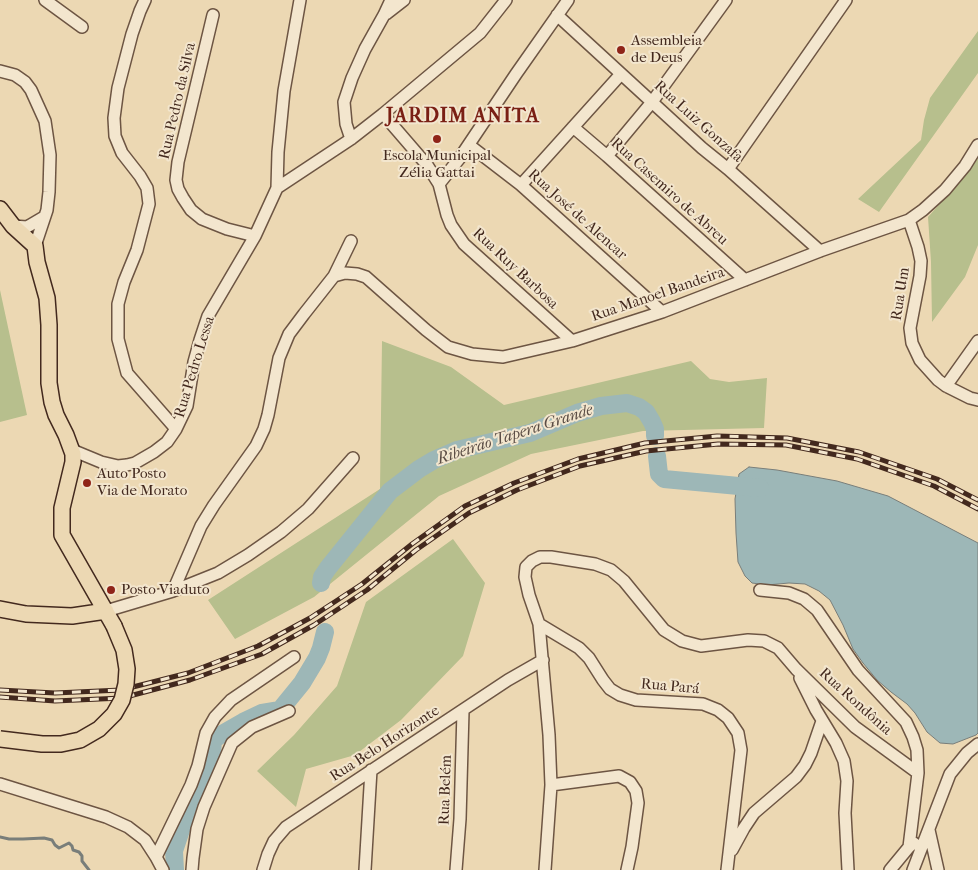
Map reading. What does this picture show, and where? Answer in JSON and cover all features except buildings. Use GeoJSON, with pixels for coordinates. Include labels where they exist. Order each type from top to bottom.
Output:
{"type":"FeatureCollection","features":[{"type":"Feature","properties":{"kind":"main road"},"geometry":{"type":"LineString","coordinates":[[0,209],[13,226],[35,246],[37,262],[47,298],[49,383],[52,402],[72,450],[73,462],[62,508],[62,534],[114,626],[124,650],[128,669],[122,700],[114,714],[99,729],[80,740],[61,744],[42,744],[0,739]]}},
{"type":"Feature","properties":{"kind":"main road"},"geometry":{"type":"LineString","coordinates":[[0,609],[26,614],[72,616],[106,612]]}},
{"type":"Feature","properties":{"kind":"street"},"geometry":{"type":"LineString","coordinates":[[45,0],[82,27]]}},
{"type":"Feature","properties":{"kind":"street"},"geometry":{"type":"LineString","coordinates":[[146,0],[132,34],[118,88],[114,118],[115,136],[122,153],[147,188],[149,204],[137,250],[124,282],[118,304],[118,340],[126,373],[176,429]]}},
{"type":"Feature","properties":{"kind":"street","name":"Rua Pedro Lessa"},"geometry":{"type":"LineString","coordinates":[[72,450],[101,462],[118,466],[135,464],[167,442],[176,429],[186,406],[198,347],[208,316],[255,236],[277,188],[278,152],[284,90],[300,0]]}},
{"type":"Feature","properties":{"kind":"street"},"geometry":{"type":"LineString","coordinates":[[351,139],[346,124],[344,102],[364,50],[391,0]]}},
{"type":"Feature","properties":{"kind":"street"},"geometry":{"type":"LineString","coordinates":[[384,15],[404,0]]}},
{"type":"Feature","properties":{"kind":"street"},"geometry":{"type":"LineString","coordinates":[[277,188],[351,139],[383,114],[480,34],[506,0]]}},
{"type":"Feature","properties":{"kind":"street"},"geometry":{"type":"LineString","coordinates":[[438,184],[459,160],[568,0]]}},
{"type":"Feature","properties":{"kind":"street"},"geometry":{"type":"LineString","coordinates":[[607,156],[652,102],[726,0]]}},
{"type":"Feature","properties":{"kind":"street"},"geometry":{"type":"LineString","coordinates":[[728,169],[846,0]]}},
{"type":"Feature","properties":{"kind":"street","name":"Rua Pedro da Silva"},"geometry":{"type":"LineString","coordinates":[[213,15],[178,162],[176,180],[183,198],[202,219],[227,229],[255,236]]}},
{"type":"Feature","properties":{"kind":"street","name":"Rua Luiz Gonzafa"},"geometry":{"type":"LineString","coordinates":[[557,15],[702,148],[820,251]]}},
{"type":"Feature","properties":{"kind":"street"},"geometry":{"type":"LineString","coordinates":[[0,71],[15,75],[25,82],[32,90],[45,121],[50,155],[49,192],[46,210],[35,246]]}},
{"type":"Feature","properties":{"kind":"street"},"geometry":{"type":"LineString","coordinates":[[521,185],[621,74]]}},
{"type":"Feature","properties":{"kind":"street","name":"Rua Ruy Barbosa"},"geometry":{"type":"LineString","coordinates":[[383,114],[426,165],[438,184],[451,225],[464,244],[572,341]]}},
{"type":"Feature","properties":{"kind":"street","name":"Rua Casemiro de Abreu"},"geometry":{"type":"LineString","coordinates":[[572,127],[745,280]]}},
{"type":"Feature","properties":{"kind":"street","name":"Rua José de Alencar"},"geometry":{"type":"LineString","coordinates":[[469,145],[521,185],[662,312]]}},
{"type":"Feature","properties":{"kind":"street","name":"Rua Manoel Bandeira"},"geometry":{"type":"LineString","coordinates":[[334,276],[346,273],[357,274],[366,278],[448,347],[472,354],[503,357],[572,341],[662,312],[820,251],[909,220],[924,210],[945,190],[965,166],[978,145]]}},
{"type":"Feature","properties":{"kind":"street"},"geometry":{"type":"LineString","coordinates":[[13,226],[27,227],[44,217]]}},
{"type":"Feature","properties":{"kind":"street","name":"Rua Um"},"geometry":{"type":"LineString","coordinates":[[909,220],[921,261],[910,328],[912,343],[920,360],[938,380],[946,386],[978,400]]}},
{"type":"Feature","properties":{"kind":"street"},"geometry":{"type":"LineString","coordinates":[[173,592],[201,526],[214,504],[256,446],[264,429],[279,358],[289,334],[334,276],[351,241]]}},
{"type":"Feature","properties":{"kind":"street"},"geometry":{"type":"LineString","coordinates":[[946,386],[978,341]]}},
{"type":"Feature","properties":{"kind":"street"},"geometry":{"type":"LineString","coordinates":[[106,612],[173,592],[218,573],[248,556],[282,532],[308,509],[353,458]]}},
{"type":"Feature","properties":{"kind":"street","name":"Rua Rondônia"},"geometry":{"type":"LineString","coordinates":[[539,624],[525,577],[526,568],[532,561],[540,557],[551,557],[595,564],[611,570],[624,581],[664,630],[682,641],[701,646],[748,640],[764,641],[778,648],[796,669],[855,727],[918,773]]}},
{"type":"Feature","properties":{"kind":"street"},"geometry":{"type":"LineString","coordinates":[[760,590],[789,593],[804,599],[817,610],[858,670],[906,722],[917,750],[918,773],[909,848]]}},
{"type":"Feature","properties":{"kind":"street"},"geometry":{"type":"LineString","coordinates":[[539,624],[549,735],[550,784],[545,870]]}},
{"type":"Feature","properties":{"kind":"street","name":"Rua Pará"},"geometry":{"type":"LineString","coordinates":[[539,624],[579,648],[589,658],[610,689],[620,695],[636,700],[703,704],[718,710],[728,718],[738,732],[741,750],[727,870]]}},
{"type":"Feature","properties":{"kind":"street"},"geometry":{"type":"LineString","coordinates":[[156,857],[192,785],[206,733],[215,717],[231,700],[294,657]]}},
{"type":"Feature","properties":{"kind":"street","name":"Rua Belo Horizonte"},"geometry":{"type":"LineString","coordinates":[[263,870],[274,841],[286,827],[508,680],[543,660]]}},
{"type":"Feature","properties":{"kind":"street","name":"Rua Rondônia"},"geometry":{"type":"LineString","coordinates":[[796,669],[844,761],[847,781],[845,813],[848,870]]}},
{"type":"Feature","properties":{"kind":"street"},"geometry":{"type":"LineString","coordinates":[[192,870],[197,829],[204,807],[232,743],[252,728],[289,711]]}},
{"type":"Feature","properties":{"kind":"street","name":"Rua Belém"},"geometry":{"type":"LineString","coordinates":[[456,870],[460,819],[463,711]]}},
{"type":"Feature","properties":{"kind":"street"},"geometry":{"type":"LineString","coordinates":[[729,856],[754,813],[796,777],[811,753],[822,721]]}},
{"type":"Feature","properties":{"kind":"street"},"geometry":{"type":"LineString","coordinates":[[913,870],[950,774],[967,753],[978,744]]}},
{"type":"Feature","properties":{"kind":"street"},"geometry":{"type":"LineString","coordinates":[[365,870],[371,770]]}},
{"type":"Feature","properties":{"kind":"street"},"geometry":{"type":"LineString","coordinates":[[550,784],[619,776],[630,782],[636,790],[638,803],[627,870]]}},
{"type":"Feature","properties":{"kind":"street"},"geometry":{"type":"LineString","coordinates":[[0,784],[106,817],[128,826],[145,840],[163,870]]}},
{"type":"Feature","properties":{"kind":"street"},"geometry":{"type":"LineString","coordinates":[[890,870],[909,848],[929,830]]}},
{"type":"Feature","properties":{"kind":"street"},"geometry":{"type":"LineString","coordinates":[[929,830],[938,870]]}},
{"type":"Feature","properties":{"kind":"green space"},"geometry":{"type":"Polygon","coordinates":[[[978,31],[978,73],[879,212],[858,199],[921,140],[930,98],[978,31]]]}},
{"type":"Feature","properties":{"kind":"green space"},"geometry":{"type":"Polygon","coordinates":[[[978,158],[978,245],[965,277],[932,322],[928,217],[978,158]]]}},
{"type":"Feature","properties":{"kind":"green space"},"geometry":{"type":"Polygon","coordinates":[[[0,290],[27,415],[0,422],[0,290]]]}},
{"type":"Feature","properties":{"kind":"green space"},"geometry":{"type":"Polygon","coordinates":[[[382,341],[451,367],[504,405],[691,361],[710,379],[729,382],[767,378],[764,428],[643,431],[531,454],[439,496],[314,597],[235,639],[208,600],[380,489],[382,341]]]}},
{"type":"Feature","properties":{"kind":"green space"},"geometry":{"type":"Polygon","coordinates":[[[453,539],[485,583],[463,656],[401,720],[355,755],[306,769],[296,807],[257,771],[294,735],[337,686],[366,602],[453,539]]]}},
{"type":"Feature","properties":{"kind":"water"},"geometry":{"type":"Polygon","coordinates":[[[749,467],[837,481],[888,496],[978,543],[978,733],[976,735],[953,744],[940,743],[927,732],[907,704],[877,680],[863,663],[853,649],[830,600],[819,591],[805,584],[767,585],[752,583],[745,576],[738,562],[735,499],[739,474],[749,467]]]}},
{"type":"Feature","properties":{"kind":"waterway","name":"Ribeirão Tapera Grande"},"geometry":{"type":"LineString","coordinates":[[321,583],[322,577],[328,568],[390,491],[434,460],[457,450],[530,433],[577,413],[601,406],[627,403],[639,407],[646,412],[655,429],[655,436]]}},
{"type":"Feature","properties":{"kind":"waterway","name":"Ribeirão Tapera Grande"},"geometry":{"type":"LineString","coordinates":[[657,456],[659,474],[664,479],[760,488]]}},
{"type":"Feature","properties":{"kind":"waterway","name":"Ribeirão Tapera Grande"},"geometry":{"type":"LineString","coordinates":[[175,870],[174,851],[185,818],[212,767],[213,740],[262,713],[280,710],[302,683],[317,658],[325,632]]}},
{"type":"Feature","properties":{"kind":"waterway","name":"Ribeirão Tapera Grande"},"geometry":{"type":"LineString","coordinates":[[0,837],[9,839],[44,838],[52,840],[59,848],[69,843],[73,850],[79,852],[82,856],[82,861],[89,870]]}},
{"type":"Feature","properties":{"kind":"railway"},"geometry":{"type":"LineString","coordinates":[[0,690],[55,693],[121,690],[188,673],[258,646],[310,618],[362,584],[412,544],[465,506],[514,483],[578,459],[645,443],[717,436],[787,438],[859,452],[937,479],[978,500]]}},
{"type":"Feature","properties":{"kind":"railway"},"geometry":{"type":"LineString","coordinates":[[0,697],[55,701],[122,698],[190,680],[262,654],[314,625],[367,590],[416,550],[469,513],[517,490],[580,466],[646,451],[718,444],[786,445],[857,459],[934,486],[978,509]]}},
{"type":"Feature","properties":{"kind":"place","name":"Assembleia de Deus"},"geometry":{"type":"Point","coordinates":[621,50]}},
{"type":"Feature","properties":{"kind":"place","name":"Escola Municipal Zélia Gattai"},"geometry":{"type":"Point","coordinates":[437,139]}},
{"type":"Feature","properties":{"kind":"place","name":"Auto Posto Via de Morato"},"geometry":{"type":"Point","coordinates":[87,483]}},
{"type":"Feature","properties":{"kind":"place","name":"Posto Viaduto"},"geometry":{"type":"Point","coordinates":[111,590]}},
{"type":"Feature","properties":{"kind":"district","name":"JARDIM ANITA"},"geometry":{"type":"Point","coordinates":[463,117]}}]}
